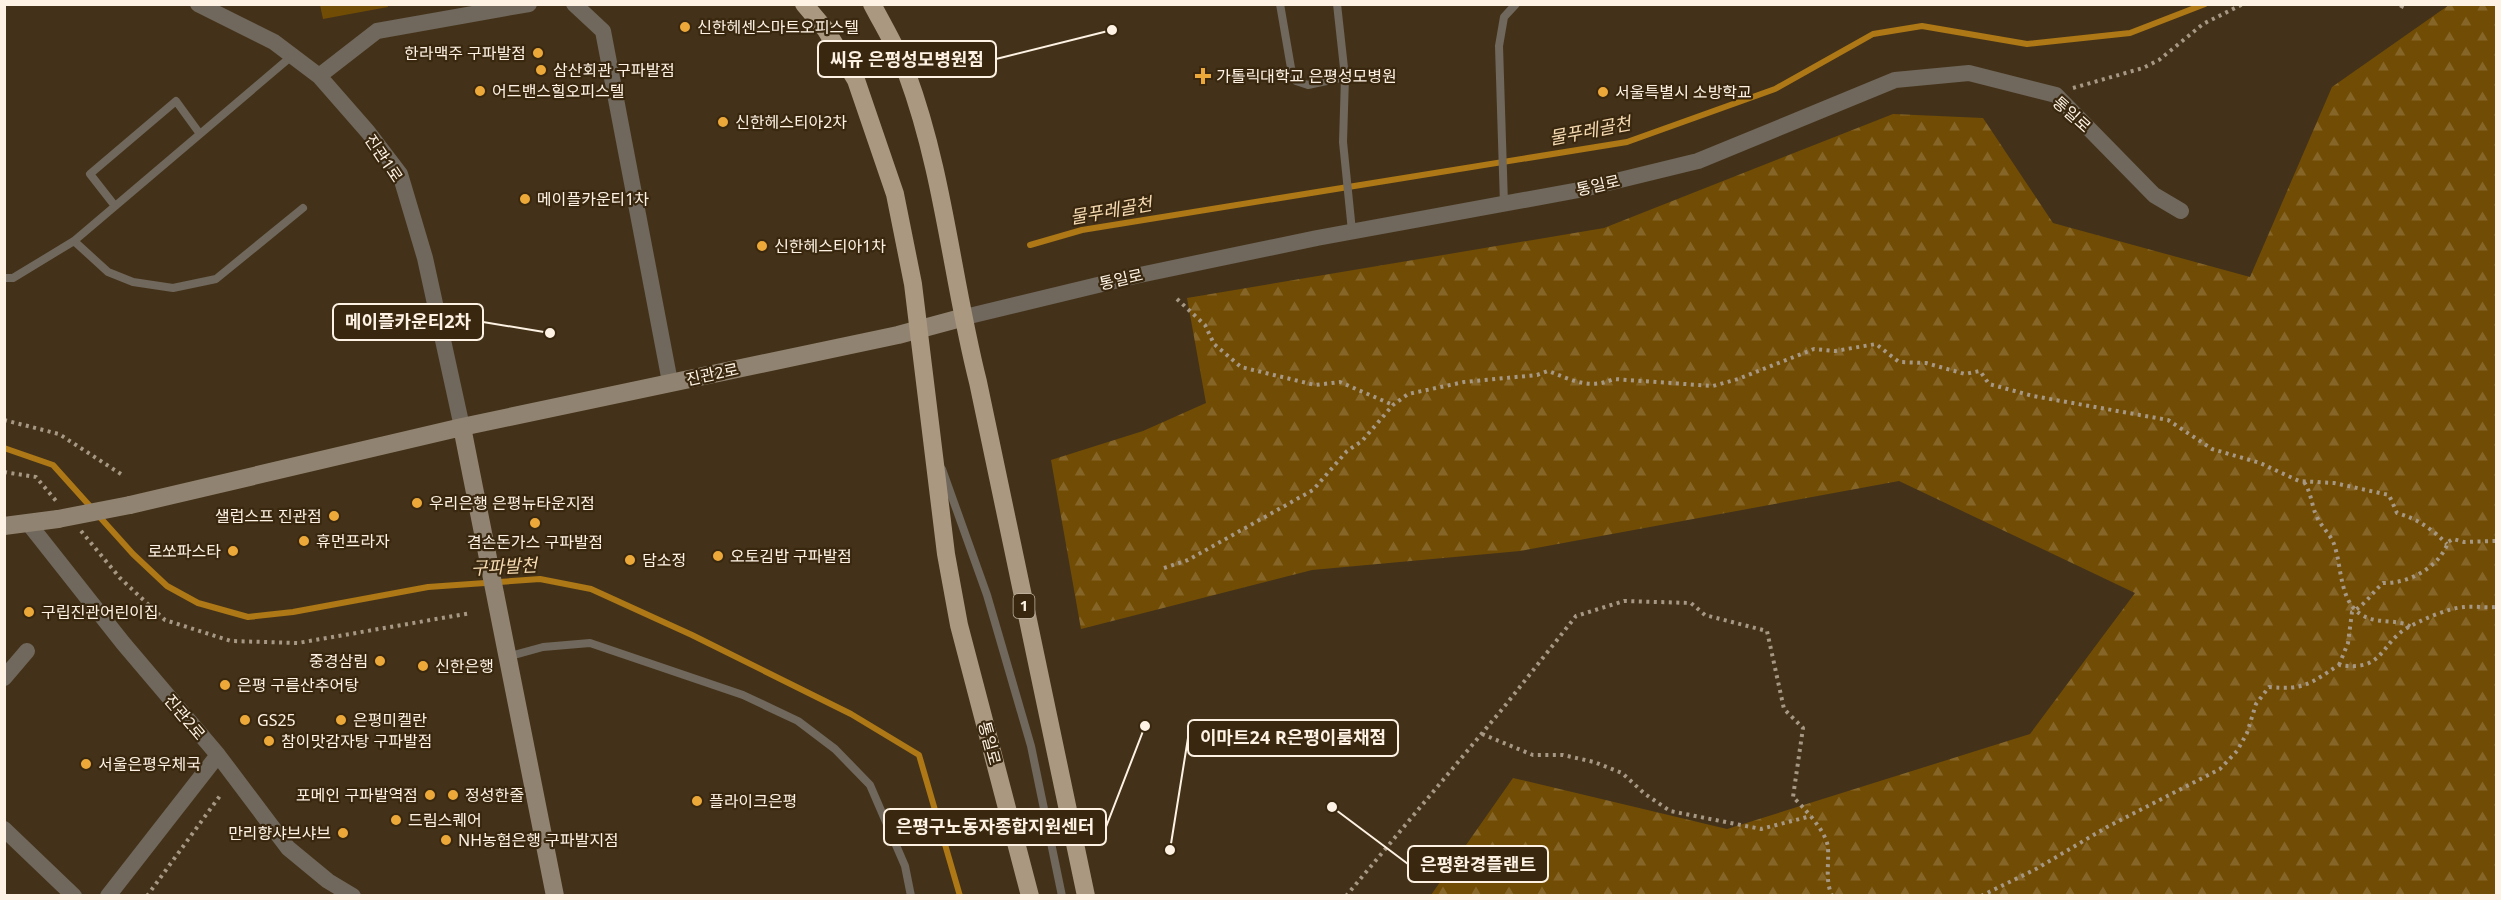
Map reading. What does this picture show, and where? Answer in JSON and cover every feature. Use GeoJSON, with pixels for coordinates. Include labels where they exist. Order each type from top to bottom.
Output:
{"type":"FeatureCollection","features":[{"type":"Feature","properties":{"kind":"main road","name":"통일로"},"geometry":{"type":"LineString","coordinates":[[804,4],[826,30],[856,80],[895,194],[920,329],[925,391],[935,448],[946,554],[958,625],[1030,896]]}},
{"type":"Feature","properties":{"kind":"main road","name":"1"},"geometry":{"type":"LineString","coordinates":[[873,4],[907,74],[939,184],[956,272],[961,318],[978,382],[1084,893]]}},
{"type":"Feature","properties":{"kind":"street","name":"진관1로"},"geometry":{"type":"LineString","coordinates":[[198,4],[274,42],[319,76],[368,132],[400,174],[425,258],[462,427]]}},
{"type":"Feature","properties":{"kind":"street"},"geometry":{"type":"LineString","coordinates":[[319,76],[377,31],[529,4]]}},
{"type":"Feature","properties":{"kind":"street"},"geometry":{"type":"LineString","coordinates":[[574,4],[603,31],[670,382]]}},
{"type":"Feature","properties":{"kind":"street","name":"통일로"},"geometry":{"type":"LineString","coordinates":[[961,318],[1135,276],[1352,231],[1579,190],[1698,161],[1895,80],[1969,73],[2056,95],[2154,195],[2181,211]]}},
{"type":"Feature","properties":{"kind":"street","name":"진관2로"},"geometry":{"type":"LineString","coordinates":[[64,515],[130,505],[462,427],[920,329],[961,318]]}},
{"type":"Feature","properties":{"kind":"street"},"geometry":{"type":"LineString","coordinates":[[462,427],[555,896]]}},
{"type":"Feature","properties":{"kind":"street"},"geometry":{"type":"LineString","coordinates":[[4,526],[29,524],[64,515]]}},
{"type":"Feature","properties":{"kind":"street","name":"진관2로"},"geometry":{"type":"LineString","coordinates":[[29,524],[123,643],[218,755],[233,779],[288,848],[328,881],[353,896]]}},
{"type":"Feature","properties":{"kind":"street"},"geometry":{"type":"LineString","coordinates":[[4,678],[27,651]]}},
{"type":"Feature","properties":{"kind":"street"},"geometry":{"type":"LineString","coordinates":[[108,896],[218,755]]}},
{"type":"Feature","properties":{"kind":"street"},"geometry":{"type":"LineString","coordinates":[[4,829],[74,896]]}},
{"type":"Feature","properties":{"kind":"lane"},"geometry":{"type":"LineString","coordinates":[[1280,4],[1291,68],[1296,81],[1308,85],[1345,77]]}},
{"type":"Feature","properties":{"kind":"lane"},"geometry":{"type":"LineString","coordinates":[[1337,4],[1345,77],[1342,142],[1352,231]]}},
{"type":"Feature","properties":{"kind":"lane"},"geometry":{"type":"LineString","coordinates":[[1504,204],[1499,46],[1504,17],[1516,4]]}},
{"type":"Feature","properties":{"kind":"lane"},"geometry":{"type":"LineString","coordinates":[[4,278],[13,278],[74,241],[294,55]]}},
{"type":"Feature","properties":{"kind":"lane"},"geometry":{"type":"LineString","coordinates":[[115,206],[90,174],[176,101],[200,134]]}},
{"type":"Feature","properties":{"kind":"lane"},"geometry":{"type":"LineString","coordinates":[[74,241],[108,272],[133,282],[173,288],[216,279],[303,208]]}},
{"type":"Feature","properties":{"kind":"lane"},"geometry":{"type":"LineString","coordinates":[[935,448],[987,594],[1031,746],[1062,896]]}},
{"type":"Feature","properties":{"kind":"lane"},"geometry":{"type":"LineString","coordinates":[[506,657],[543,647],[590,643],[744,695],[798,721],[835,749],[870,785],[905,866],[911,896]]}},
{"type":"Feature","properties":{"kind":"path"},"geometry":{"type":"LineString","coordinates":[[2056,95],[2143,68],[2159,60],[2204,24],[2243,4]]}},
{"type":"Feature","properties":{"kind":"path"},"geometry":{"type":"LineString","coordinates":[[1177,299],[1205,325],[1214,344],[1241,367],[1315,385],[1340,382],[1393,405]]}},
{"type":"Feature","properties":{"kind":"path"},"geometry":{"type":"LineString","coordinates":[[1164,568],[1188,560],[1313,490],[1347,451],[1377,426],[1393,405],[1420,390],[1464,382],[1537,375],[1548,371],[1572,382],[1600,385],[1614,378],[1713,386],[1738,379],[1814,349],[1835,351],[1876,344],[1899,362],[1926,363],[1965,374],[1980,371],[1989,384],[2033,396],[2168,420],[2212,448],[2260,463],[2304,482],[2334,483],[2390,495],[2397,513],[2429,526],[2447,544]]}},
{"type":"Feature","properties":{"kind":"path"},"geometry":{"type":"LineString","coordinates":[[4,420],[59,434],[124,476]]}},
{"type":"Feature","properties":{"kind":"path"},"geometry":{"type":"LineString","coordinates":[[4,472],[36,477],[64,515],[120,578],[165,620],[231,641],[298,643],[471,613]]}},
{"type":"Feature","properties":{"kind":"path"},"geometry":{"type":"LineString","coordinates":[[2304,482],[2311,492],[2316,516],[2334,544],[2340,574],[2350,603],[2361,615],[2378,621],[2406,623],[2411,627]]}},
{"type":"Feature","properties":{"kind":"path"},"geometry":{"type":"LineString","coordinates":[[1981,896],[2036,869],[2107,827],[2220,769],[2237,751],[2247,733],[2256,704],[2269,687],[2292,689],[2306,686],[2338,665],[2348,643],[2352,612],[2369,601],[2372,594],[2383,583],[2396,583],[2432,567],[2445,551],[2447,544],[2453,539],[2464,542],[2496,541]]}},
{"type":"Feature","properties":{"kind":"path"},"geometry":{"type":"LineString","coordinates":[[1346,896],[1482,734],[1576,616],[1624,601],[1691,603],[1705,615],[1767,631],[1784,709],[1803,728],[1793,797],[1811,816],[1828,845],[1827,885],[1832,896]]}},
{"type":"Feature","properties":{"kind":"path"},"geometry":{"type":"LineString","coordinates":[[2338,665],[2357,668],[2380,656],[2411,627],[2463,607],[2496,608]]}},
{"type":"Feature","properties":{"kind":"path"},"geometry":{"type":"LineString","coordinates":[[1482,734],[1533,755],[1563,756],[1594,762],[1622,773],[1645,794],[1670,811],[1761,829],[1811,816]]}},
{"type":"Feature","properties":{"kind":"path"},"geometry":{"type":"LineString","coordinates":[[147,896],[222,793]]}},
{"type":"Feature","properties":{"kind":"green space"},"geometry":{"type":"Polygon","coordinates":[[[387,4],[388,7],[323,19],[320,5],[387,4]]]}},
{"type":"Feature","properties":{"kind":"green space"},"geometry":{"type":"Polygon","coordinates":[[[2449,5],[2496,5],[2496,895],[1431,895],[1513,778],[1727,829],[2030,734],[2135,593],[1899,481],[1520,551],[1312,570],[1081,629],[1051,460],[1143,431],[1206,403],[1187,298],[1604,228],[1893,114],[1983,118],[2053,223],[2250,277],[2332,87],[2449,5]]]}},
{"type":"Feature","properties":{"kind":"waterway","name":"물푸레골천"},"geometry":{"type":"LineString","coordinates":[[1030,245],[1082,230],[1627,142],[1775,89],[1873,34],[1922,26],[2027,44],[2130,33],[2205,4]]}},
{"type":"Feature","properties":{"kind":"waterway","name":"구파발천"},"geometry":{"type":"LineString","coordinates":[[4,448],[53,465],[133,554],[167,586],[198,603],[248,617],[293,612],[428,587],[540,579],[591,589],[692,635],[851,714],[919,755],[960,896]]}},
{"type":"Feature","properties":{"kind":"place","name":"신한헤센스마트오피스텔"},"geometry":{"type":"Point","coordinates":[685,27]}},
{"type":"Feature","properties":{"kind":"place","name":"씨유 은평성모병원점"},"geometry":{"type":"Point","coordinates":[1112,30]}},
{"type":"Feature","properties":{"kind":"place","name":"한라맥주 구파발점"},"geometry":{"type":"Point","coordinates":[538,53]}},
{"type":"Feature","properties":{"kind":"place","name":"삼산회관 구파발점"},"geometry":{"type":"Point","coordinates":[541,70]}},
{"type":"Feature","properties":{"kind":"place","name":"가톨릭대학교 은평성모병원"},"geometry":{"type":"Point","coordinates":[1203,76]}},
{"type":"Feature","properties":{"kind":"place","name":"어드밴스힐오피스텔"},"geometry":{"type":"Point","coordinates":[480,91]}},
{"type":"Feature","properties":{"kind":"place","name":"서울특별시 소방학교"},"geometry":{"type":"Point","coordinates":[1603,92]}},
{"type":"Feature","properties":{"kind":"place","name":"신한헤스티아2차"},"geometry":{"type":"Point","coordinates":[723,122]}},
{"type":"Feature","properties":{"kind":"place","name":"메이플카운티1차"},"geometry":{"type":"Point","coordinates":[525,199]}},
{"type":"Feature","properties":{"kind":"place","name":"신한헤스티아1차"},"geometry":{"type":"Point","coordinates":[762,246]}},
{"type":"Feature","properties":{"kind":"place","name":"메이플카운티2차"},"geometry":{"type":"Point","coordinates":[550,333]}},
{"type":"Feature","properties":{"kind":"place","name":"우리은행 은평뉴타운지점"},"geometry":{"type":"Point","coordinates":[417,503]}},
{"type":"Feature","properties":{"kind":"place","name":"샐럽스프 진관점"},"geometry":{"type":"Point","coordinates":[334,516]}},
{"type":"Feature","properties":{"kind":"place","name":"겸손돈가스 구파발점"},"geometry":{"type":"Point","coordinates":[535,523]}},
{"type":"Feature","properties":{"kind":"place","name":"휴먼프라자"},"geometry":{"type":"Point","coordinates":[304,541]}},
{"type":"Feature","properties":{"kind":"place","name":"로쏘파스타"},"geometry":{"type":"Point","coordinates":[233,551]}},
{"type":"Feature","properties":{"kind":"place","name":"오토김밥 구파발점"},"geometry":{"type":"Point","coordinates":[718,556]}},
{"type":"Feature","properties":{"kind":"place","name":"담소정"},"geometry":{"type":"Point","coordinates":[630,560]}},
{"type":"Feature","properties":{"kind":"place","name":"구립진관어린이집"},"geometry":{"type":"Point","coordinates":[29,612]}},
{"type":"Feature","properties":{"kind":"place","name":"중경삼림"},"geometry":{"type":"Point","coordinates":[380,661]}},
{"type":"Feature","properties":{"kind":"place","name":"신한은행"},"geometry":{"type":"Point","coordinates":[423,666]}},
{"type":"Feature","properties":{"kind":"place","name":"은평 구름산추어탕"},"geometry":{"type":"Point","coordinates":[225,685]}},
{"type":"Feature","properties":{"kind":"place","name":"GS25"},"geometry":{"type":"Point","coordinates":[245,720]}},
{"type":"Feature","properties":{"kind":"place","name":"은평미켈란"},"geometry":{"type":"Point","coordinates":[341,720]}},
{"type":"Feature","properties":{"kind":"place","name":"은평구노동자종합지원센터"},"geometry":{"type":"Point","coordinates":[1145,726]}},
{"type":"Feature","properties":{"kind":"place","name":"참이맛감자탕 구파발점"},"geometry":{"type":"Point","coordinates":[269,741]}},
{"type":"Feature","properties":{"kind":"place","name":"서울은평우체국"},"geometry":{"type":"Point","coordinates":[86,764]}},
{"type":"Feature","properties":{"kind":"place","name":"포메인 구파발역점"},"geometry":{"type":"Point","coordinates":[430,795]}},
{"type":"Feature","properties":{"kind":"place","name":"정성한줄"},"geometry":{"type":"Point","coordinates":[453,795]}},
{"type":"Feature","properties":{"kind":"place","name":"플라이크은평"},"geometry":{"type":"Point","coordinates":[697,801]}},
{"type":"Feature","properties":{"kind":"place","name":"은평환경플랜트"},"geometry":{"type":"Point","coordinates":[1332,807]}},
{"type":"Feature","properties":{"kind":"place","name":"드림스퀘어"},"geometry":{"type":"Point","coordinates":[396,820]}},
{"type":"Feature","properties":{"kind":"place","name":"만리향샤브샤브"},"geometry":{"type":"Point","coordinates":[343,833]}},
{"type":"Feature","properties":{"kind":"place","name":"NH농협은행 구파발지점"},"geometry":{"type":"Point","coordinates":[446,840]}},
{"type":"Feature","properties":{"kind":"place","name":"이마트24 R은평이룸채점"},"geometry":{"type":"Point","coordinates":[1170,850]}}]}
